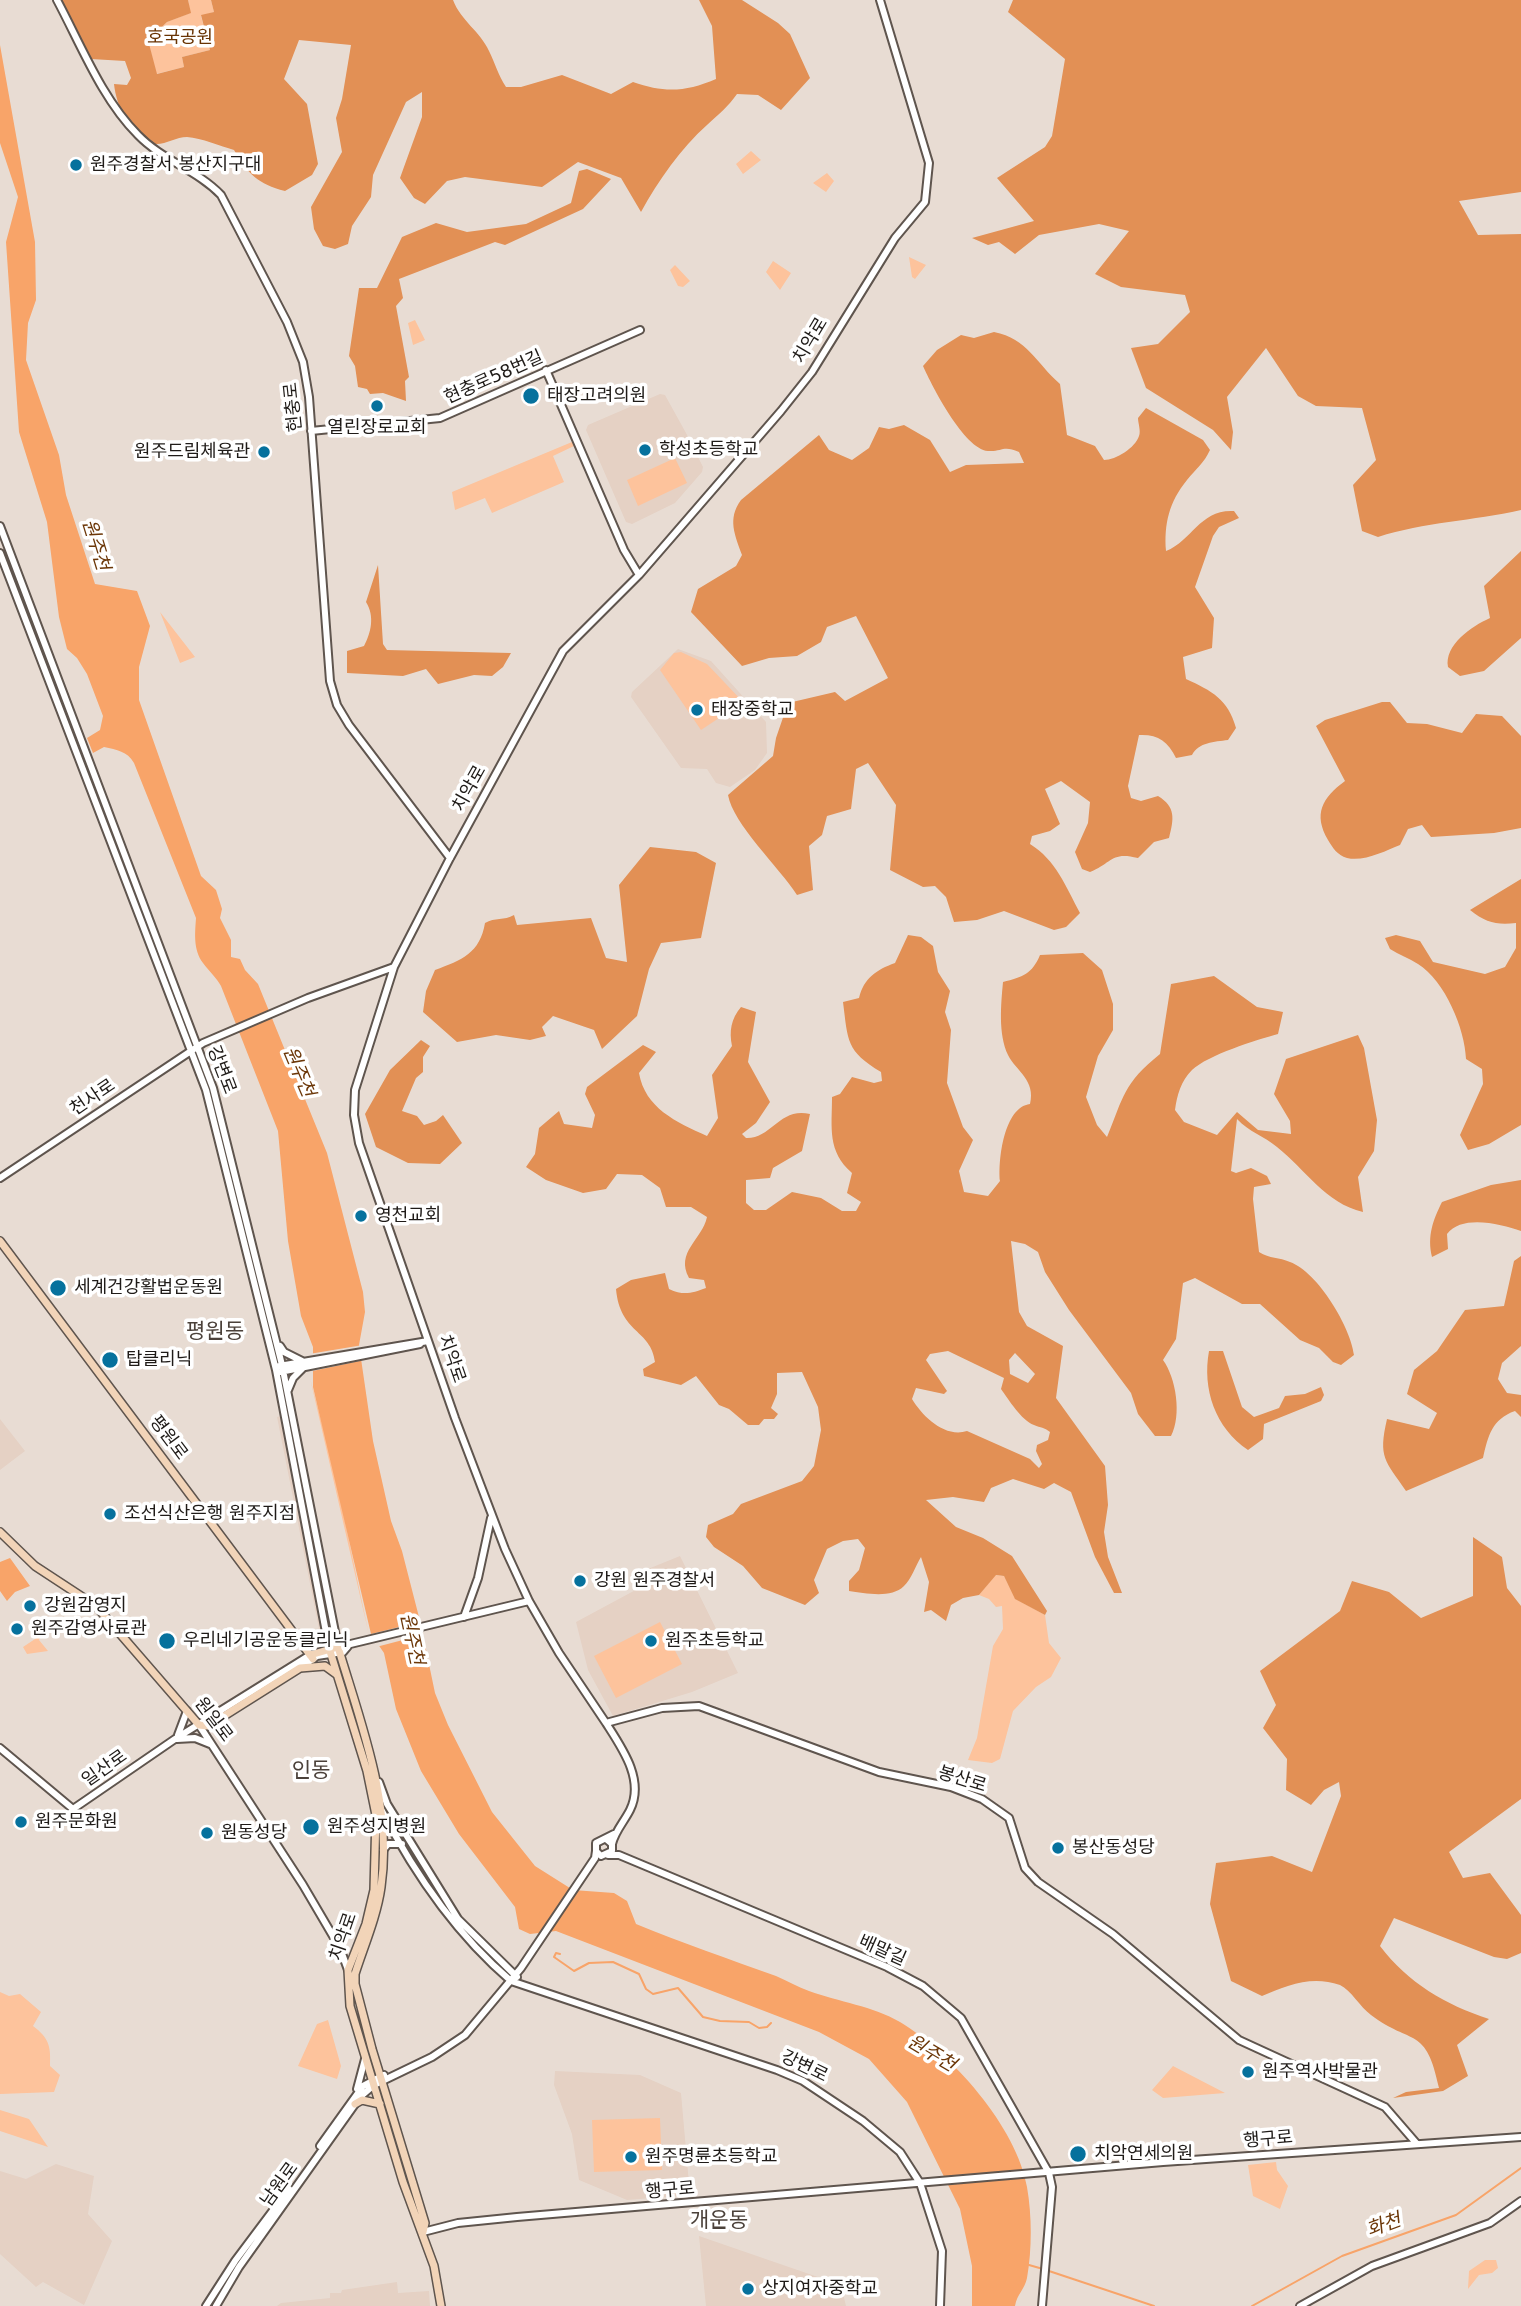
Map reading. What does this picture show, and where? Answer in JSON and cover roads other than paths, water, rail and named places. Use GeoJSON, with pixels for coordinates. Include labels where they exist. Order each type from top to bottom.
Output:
{"type":"FeatureCollection","features":[{"type":"Feature","properties":{"kind":"main road","name":"평원로"},"geometry":{"type":"LineString","coordinates":[[0,1241],[311,1657]]}},
{"type":"Feature","properties":{"kind":"main road","name":"원일로"},"geometry":{"type":"LineString","coordinates":[[0,1532],[35,1566],[96,1606],[199,1725]]}},
{"type":"Feature","properties":{"kind":"main road"},"geometry":{"type":"LineString","coordinates":[[311,1657],[335,1650]]}},
{"type":"Feature","properties":{"kind":"main road","name":"치악로"},"geometry":{"type":"LineString","coordinates":[[335,1650],[336,1674],[370,1769]]}},
{"type":"Feature","properties":{"kind":"main road","name":"치악로"},"geometry":{"type":"LineString","coordinates":[[335,1650],[370,1769],[376,1815],[374,1890],[366,1924],[348,1970],[350,2006],[365,2058],[377,2081],[425,2223],[423,2232]]}},
{"type":"Feature","properties":{"kind":"main road"},"geometry":{"type":"LineString","coordinates":[[199,1725],[208,1726],[300,1668],[325,1666],[336,1674]]}},
{"type":"Feature","properties":{"kind":"main road","name":"강변로"},"geometry":{"type":"LineString","coordinates":[[370,1769],[381,1809]]}},
{"type":"Feature","properties":{"kind":"main road","name":"치악로"},"geometry":{"type":"LineString","coordinates":[[381,1809],[381,1887],[355,1974],[355,1984],[380,2104],[413,2211],[435,2266],[441,2306]]}},
{"type":"Feature","properties":{"kind":"main road"},"geometry":{"type":"LineString","coordinates":[[354,2101],[380,2104]]}},
{"type":"Feature","properties":{"kind":"street","name":"현충로"},"geometry":{"type":"LineString","coordinates":[[57,0],[103,86],[138,135],[156,151],[210,183],[232,211],[298,346],[309,397],[330,681],[337,705],[349,725],[450,858]]}},
{"type":"Feature","properties":{"kind":"street","name":"치악로"},"geometry":{"type":"LineString","coordinates":[[529,1601],[492,1516],[359,1143],[354,1115],[357,1082],[394,967],[563,651],[639,575],[719,485],[812,372],[895,238],[925,202],[929,163],[880,0]]}},
{"type":"Feature","properties":{"kind":"street","name":"현충로58번길"},"geometry":{"type":"LineString","coordinates":[[311,431],[440,418],[640,330]]}},
{"type":"Feature","properties":{"kind":"street"},"geometry":{"type":"LineString","coordinates":[[546,370],[624,550],[639,575]]}},
{"type":"Feature","properties":{"kind":"street","name":"강변로"},"geometry":{"type":"LineString","coordinates":[[0,526],[79,752]]}},
{"type":"Feature","properties":{"kind":"street","name":"강변로"},"geometry":{"type":"LineString","coordinates":[[0,553],[193,1049],[206,1090],[287,1392],[335,1650]]}},
{"type":"Feature","properties":{"kind":"street","name":"천사로"},"geometry":{"type":"LineString","coordinates":[[0,1178],[203,1043],[394,967]]}},
{"type":"Feature","properties":{"kind":"street","name":"강변로"},"geometry":{"type":"LineString","coordinates":[[193,1049],[213,1088],[276,1342],[335,1650]]}},
{"type":"Feature","properties":{"kind":"street"},"geometry":{"type":"LineString","coordinates":[[280,1369],[428,1341]]}},
{"type":"Feature","properties":{"kind":"street"},"geometry":{"type":"LineString","coordinates":[[276,1342],[299,1365]]}},
{"type":"Feature","properties":{"kind":"street"},"geometry":{"type":"LineString","coordinates":[[287,1392],[299,1365]]}},
{"type":"Feature","properties":{"kind":"street"},"geometry":{"type":"LineString","coordinates":[[464,1617],[472,1600],[492,1516]]}},
{"type":"Feature","properties":{"kind":"street"},"geometry":{"type":"LineString","coordinates":[[335,1650],[529,1601],[559,1653],[606,1723],[626,1758],[635,1786],[632,1806],[600,1855]]}},
{"type":"Feature","properties":{"kind":"street"},"geometry":{"type":"LineString","coordinates":[[300,1668],[311,1657]]}},
{"type":"Feature","properties":{"kind":"street"},"geometry":{"type":"LineString","coordinates":[[244,1701],[311,1657]]}},
{"type":"Feature","properties":{"kind":"street","name":"봉산로"},"geometry":{"type":"LineString","coordinates":[[606,1723],[662,1708],[699,1706],[869,1768],[906,1780],[960,1790],[982,1798],[1009,1818],[1026,1868],[1038,1882],[1113,1934],[1239,2040],[1385,2107],[1417,2144]]}},
{"type":"Feature","properties":{"kind":"street"},"geometry":{"type":"LineString","coordinates":[[175,1739],[182,1730],[187,1711]]}},
{"type":"Feature","properties":{"kind":"street","name":"일산로"},"geometry":{"type":"LineString","coordinates":[[0,1748],[74,1809],[199,1725]]}},
{"type":"Feature","properties":{"kind":"street","name":"원일로"},"geometry":{"type":"LineString","coordinates":[[199,1725],[310,1896],[340,1948],[348,1970]]}},
{"type":"Feature","properties":{"kind":"street"},"geometry":{"type":"LineString","coordinates":[[175,1739],[204,1739],[213,1746]]}},
{"type":"Feature","properties":{"kind":"street","name":"강변로"},"geometry":{"type":"LineString","coordinates":[[370,1769],[387,1804],[458,1919],[513,1978]]}},
{"type":"Feature","properties":{"kind":"street","name":"강변로"},"geometry":{"type":"LineString","coordinates":[[381,1809],[453,1924],[486,1959],[513,1978],[524,1985],[803,2081],[887,2139],[900,2152],[919,2183],[942,2251],[940,2306]]}},
{"type":"Feature","properties":{"kind":"street"},"geometry":{"type":"LineString","coordinates":[[600,1855],[597,1841],[610,1843],[619,1855]]}},
{"type":"Feature","properties":{"kind":"street"},"geometry":{"type":"LineString","coordinates":[[383,1850],[388,1844],[402,1844]]}},
{"type":"Feature","properties":{"kind":"street"},"geometry":{"type":"LineString","coordinates":[[600,1855],[619,1855]]}},
{"type":"Feature","properties":{"kind":"street","name":"남원로"},"geometry":{"type":"LineString","coordinates":[[206,2306],[234,2261],[354,2101],[377,2081],[432,2057],[465,2035],[521,1968],[600,1855]]}},
{"type":"Feature","properties":{"kind":"street","name":"배말길"},"geometry":{"type":"LineString","coordinates":[[619,1855],[887,1967],[923,1986],[961,2018],[1049,2173],[1052,2187],[1042,2302]]}},
{"type":"Feature","properties":{"kind":"street"},"geometry":{"type":"LineString","coordinates":[[354,2101],[365,2058]]}},
{"type":"Feature","properties":{"kind":"street","name":"남원로"},"geometry":{"type":"LineString","coordinates":[[216,2306],[239,2266],[354,2101]]}},
{"type":"Feature","properties":{"kind":"street","name":"행구로"},"geometry":{"type":"LineString","coordinates":[[423,2232],[458,2223],[517,2217],[1521,2137]]}},
{"type":"Feature","properties":{"kind":"street"},"geometry":{"type":"LineString","coordinates":[[1300,2306],[1372,2266],[1490,2223],[1521,2201]]}},
{"type":"Feature","properties":{"kind":"water","name":"원주천"},"geometry":{"type":"Polygon","coordinates":[[[0,45],[35,242],[36,300],[28,323],[26,360],[59,455],[66,495],[95,584],[137,591],[150,626],[139,667],[139,700],[201,876],[216,890],[222,909],[220,918],[231,940],[231,957],[240,959],[245,970],[258,984],[327,1153],[363,1292],[365,1312],[359,1345],[373,1441],[391,1521],[402,1551],[420,1621],[435,1693],[448,1725],[492,1812],[535,1866],[573,1890],[614,1893],[627,1901],[636,1924],[809,1991],[890,2017],[920,2036],[960,2072],[996,2117],[1010,2140],[1021,2164],[1027,2187],[1031,2221],[1030,2256],[1026,2282],[1015,2306],[972,2306],[972,2266],[960,2209],[907,2102],[869,2059],[819,2032],[556,1931],[530,1934],[519,1929],[515,1907],[459,1834],[421,1771],[396,1709],[384,1653],[371,1634],[313,1387],[313,1347],[301,1316],[288,1241],[278,1131],[221,986],[198,953],[195,941],[196,918],[134,763],[125,753],[113,749],[104,747],[93,753],[87,738],[100,730],[103,716],[87,674],[77,658],[67,649],[59,617],[47,522],[19,432],[6,242],[18,197],[0,143],[0,45]]]}},
{"type":"Feature","properties":{"kind":"water"},"geometry":{"type":"Polygon","coordinates":[[[10,1558],[30,1586],[15,1592],[7,1601],[0,1591],[0,1562],[10,1558]]]}},
{"type":"Feature","properties":{"kind":"waterway"},"geometry":{"type":"LineString","coordinates":[[560,1954],[556,1953],[554,1957],[574,1971],[589,1963],[613,1962],[639,1974],[646,1989],[653,1994],[678,1988],[703,2017],[720,2021],[749,2022],[759,2028],[767,2027],[771,2023]]}},
{"type":"Feature","properties":{"kind":"waterway","name":"화천"},"geometry":{"type":"LineString","coordinates":[[1252,2306],[1342,2256],[1456,2215],[1521,2168]]}},
{"type":"Feature","properties":{"kind":"waterway","name":"화천"},"geometry":{"type":"LineString","coordinates":[[1029,2265],[1043,2269]]}},
{"type":"Feature","properties":{"kind":"waterway","name":"화천"},"geometry":{"type":"LineString","coordinates":[[1049,2271],[1154,2306]]}},
{"type":"Feature","properties":{"kind":"place","name":"원주경찰서 봉산지구대"},"geometry":{"type":"Point","coordinates":[76,165]}},
{"type":"Feature","properties":{"kind":"place","name":"태장고려의원"},"geometry":{"type":"Point","coordinates":[531,396]}},
{"type":"Feature","properties":{"kind":"place","name":"열린장로교회"},"geometry":{"type":"Point","coordinates":[377,406]}},
{"type":"Feature","properties":{"kind":"place","name":"학성초등학교"},"geometry":{"type":"Point","coordinates":[645,450]}},
{"type":"Feature","properties":{"kind":"place","name":"원주드림체육관"},"geometry":{"type":"Point","coordinates":[264,452]}},
{"type":"Feature","properties":{"kind":"place","name":"태장중학교"},"geometry":{"type":"Point","coordinates":[697,710]}},
{"type":"Feature","properties":{"kind":"place","name":"영천교회"},"geometry":{"type":"Point","coordinates":[361,1216]}},
{"type":"Feature","properties":{"kind":"place","name":"세계건강활법운동원"},"geometry":{"type":"Point","coordinates":[58,1288]}},
{"type":"Feature","properties":{"kind":"place","name":"탑클리닉"},"geometry":{"type":"Point","coordinates":[110,1360]}},
{"type":"Feature","properties":{"kind":"place","name":"조선식산은행 원주지점"},"geometry":{"type":"Point","coordinates":[110,1514]}},
{"type":"Feature","properties":{"kind":"place","name":"강원 원주경찰서"},"geometry":{"type":"Point","coordinates":[580,1581]}},
{"type":"Feature","properties":{"kind":"place","name":"강원감영지"},"geometry":{"type":"Point","coordinates":[30,1606]}},
{"type":"Feature","properties":{"kind":"place","name":"원주감영사료관"},"geometry":{"type":"Point","coordinates":[17,1629]}},
{"type":"Feature","properties":{"kind":"place","name":"우리네기공운동클리닉"},"geometry":{"type":"Point","coordinates":[167,1641]}},
{"type":"Feature","properties":{"kind":"place","name":"원주초등학교"},"geometry":{"type":"Point","coordinates":[651,1641]}},
{"type":"Feature","properties":{"kind":"place","name":"원주문화원"},"geometry":{"type":"Point","coordinates":[21,1822]}},
{"type":"Feature","properties":{"kind":"place","name":"원주성지병원"},"geometry":{"type":"Point","coordinates":[311,1827]}},
{"type":"Feature","properties":{"kind":"place","name":"원동성당"},"geometry":{"type":"Point","coordinates":[207,1833]}},
{"type":"Feature","properties":{"kind":"place","name":"봉산동성당"},"geometry":{"type":"Point","coordinates":[1058,1848]}},
{"type":"Feature","properties":{"kind":"place","name":"원주역사박물관"},"geometry":{"type":"Point","coordinates":[1248,2072]}},
{"type":"Feature","properties":{"kind":"place","name":"치악연세의원"},"geometry":{"type":"Point","coordinates":[1078,2154]}},
{"type":"Feature","properties":{"kind":"place","name":"원주명륜초등학교"},"geometry":{"type":"Point","coordinates":[631,2157]}},
{"type":"Feature","properties":{"kind":"place","name":"상지여자중학교"},"geometry":{"type":"Point","coordinates":[748,2289]}},
{"type":"Feature","properties":{"kind":"district","name":"평원동"},"geometry":{"type":"Point","coordinates":[215,1333]}},
{"type":"Feature","properties":{"kind":"district","name":"인동"},"geometry":{"type":"Point","coordinates":[311,1772]}},
{"type":"Feature","properties":{"kind":"district","name":"개운동"},"geometry":{"type":"Point","coordinates":[719,2222]}},
{"type":"Feature","properties":{"kind":"park label","name":"호국공원"},"geometry":{"type":"Point","coordinates":[180,38]}}]}
